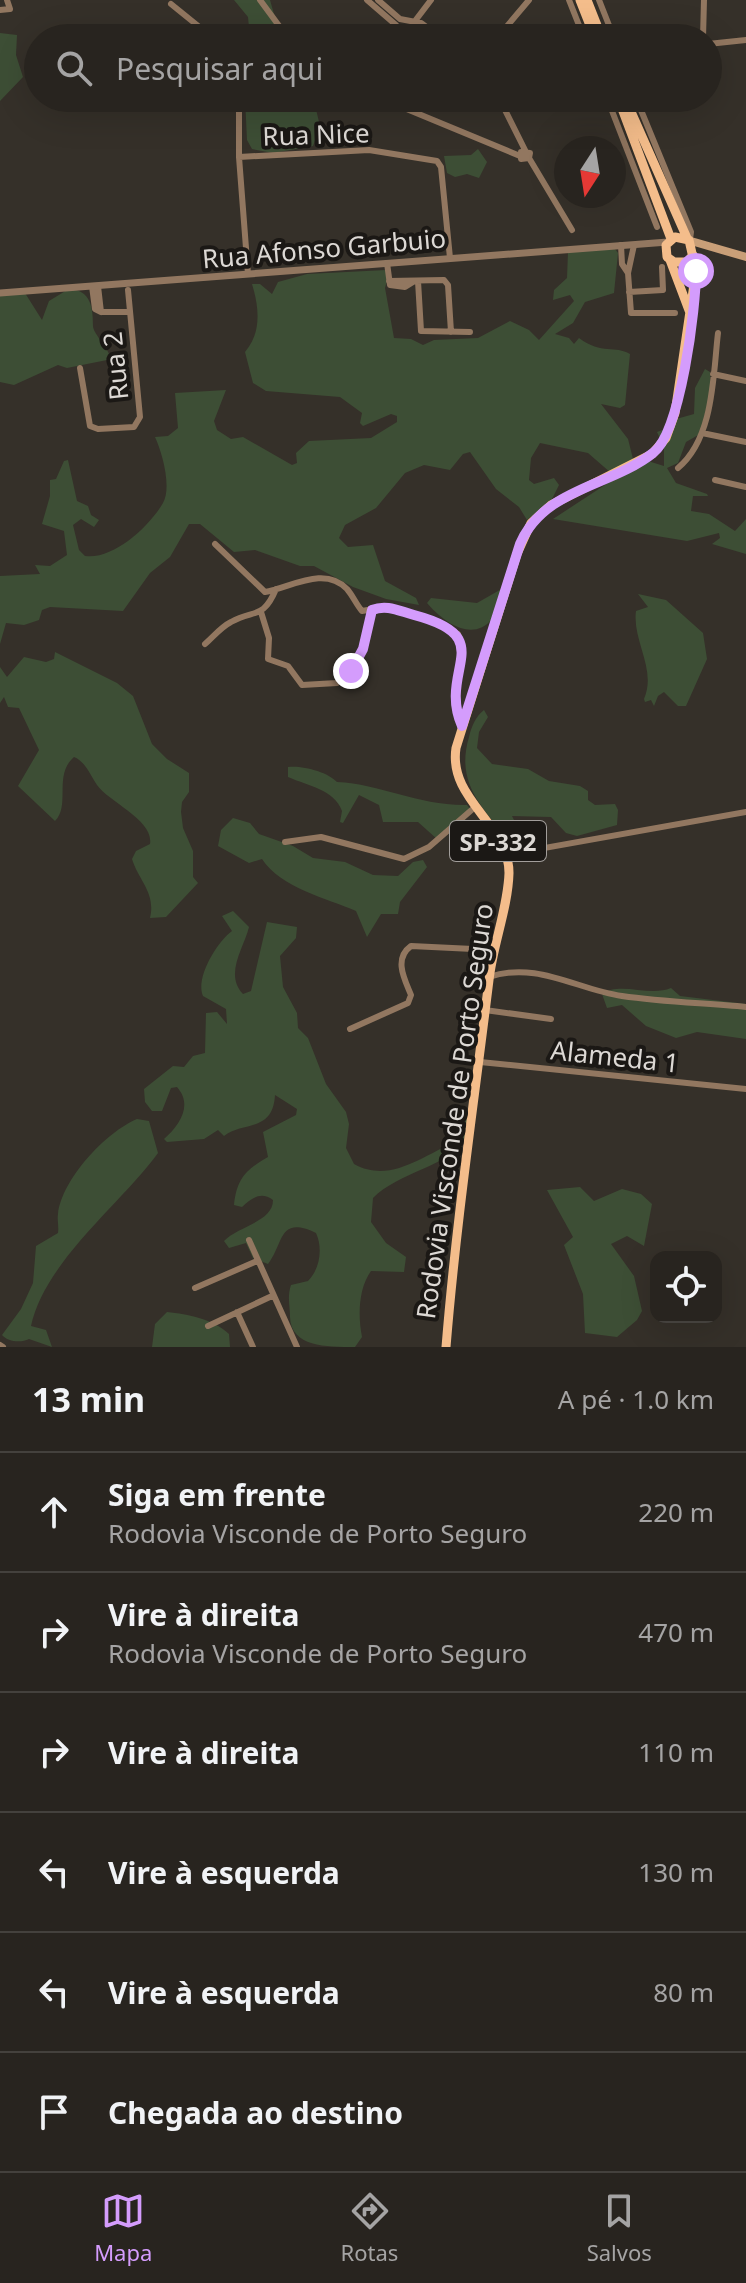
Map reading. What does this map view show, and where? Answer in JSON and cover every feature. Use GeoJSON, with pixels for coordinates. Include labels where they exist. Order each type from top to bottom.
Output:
{"type":"FeatureCollection","features":[{"type":"Feature","properties":{"kind":"main road"},"geometry":{"type":"LineString","coordinates":[[580,0],[589,24]]}},
{"type":"Feature","properties":{"kind":"main road"},"geometry":{"type":"LineString","coordinates":[[587,0],[596,24]]}},
{"type":"Feature","properties":{"kind":"main road","name":"SP-332"},"geometry":{"type":"LineString","coordinates":[[622,112],[691,317]]}},
{"type":"Feature","properties":{"kind":"main road","name":"SP-332"},"geometry":{"type":"LineString","coordinates":[[505,855],[456,773],[455,756],[525,534],[551,505],[652,454],[659,447],[675,413],[696,280],[693,244],[632,112]]}},
{"type":"Feature","properties":{"kind":"main road"},"geometry":{"type":"LineString","coordinates":[[667,251],[683,264],[693,244]]}},
{"type":"Feature","properties":{"kind":"main road"},"geometry":{"type":"LineString","coordinates":[[667,251],[693,244],[746,257]]}},
{"type":"Feature","properties":{"kind":"main road","name":"Rodovia Visconde de Porto Seguro"},"geometry":{"type":"LineString","coordinates":[[446,1347],[489,977],[508,878],[505,855]]}},
{"type":"Feature","properties":{"kind":"street"},"geometry":{"type":"LineString","coordinates":[[0,10],[10,9],[7,0]]}},
{"type":"Feature","properties":{"kind":"street"},"geometry":{"type":"LineString","coordinates":[[260,0],[278,24]]}},
{"type":"Feature","properties":{"kind":"street"},"geometry":{"type":"LineString","coordinates":[[367,0],[395,24]]}},
{"type":"Feature","properties":{"kind":"street"},"geometry":{"type":"LineString","coordinates":[[378,0],[416,24]]}},
{"type":"Feature","properties":{"kind":"street"},"geometry":{"type":"LineString","coordinates":[[412,22],[431,0]]}},
{"type":"Feature","properties":{"kind":"street"},"geometry":{"type":"LineString","coordinates":[[509,24],[529,0]]}},
{"type":"Feature","properties":{"kind":"street"},"geometry":{"type":"LineString","coordinates":[[569,0],[578,24]]}},
{"type":"Feature","properties":{"kind":"street"},"geometry":{"type":"LineString","coordinates":[[599,0],[608,24]]}},
{"type":"Feature","properties":{"kind":"street"},"geometry":{"type":"LineString","coordinates":[[703,24],[704,0]]}},
{"type":"Feature","properties":{"kind":"street"},"geometry":{"type":"LineString","coordinates":[[171,4],[196,24]]}},
{"type":"Feature","properties":{"kind":"street"},"geometry":{"type":"LineString","coordinates":[[722,43],[746,40]]}},
{"type":"Feature","properties":{"kind":"street"},"geometry":{"type":"LineString","coordinates":[[239,112],[239,157],[248,274]]}},
{"type":"Feature","properties":{"kind":"street"},"geometry":{"type":"LineString","coordinates":[[416,112],[522,153],[530,153],[529,158],[572,230]]}},
{"type":"Feature","properties":{"kind":"street"},"geometry":{"type":"LineString","coordinates":[[505,112],[522,153]]}},
{"type":"Feature","properties":{"kind":"street"},"geometry":{"type":"LineString","coordinates":[[612,112],[657,227]]}},
{"type":"Feature","properties":{"kind":"street"},"geometry":{"type":"LineString","coordinates":[[642,112],[691,232],[693,244]]}},
{"type":"Feature","properties":{"kind":"street","name":"Rua Nice"},"geometry":{"type":"LineString","coordinates":[[239,157],[369,150],[441,164],[450,258]]}},
{"type":"Feature","properties":{"kind":"street","name":"Rua Afonso Garbuio"},"geometry":{"type":"LineString","coordinates":[[0,293],[651,243],[667,251]]}},
{"type":"Feature","properties":{"kind":"street"},"geometry":{"type":"LineString","coordinates":[[621,245],[622,264],[628,273]]}},
{"type":"Feature","properties":{"kind":"street"},"geometry":{"type":"LineString","coordinates":[[634,245],[628,273],[629,310],[634,315],[675,313]]}},
{"type":"Feature","properties":{"kind":"street"},"geometry":{"type":"LineString","coordinates":[[629,292],[663,290],[667,251]]}},
{"type":"Feature","properties":{"kind":"street"},"geometry":{"type":"LineString","coordinates":[[387,263],[390,285],[400,288],[415,282],[441,280],[448,285],[451,332]]}},
{"type":"Feature","properties":{"kind":"street"},"geometry":{"type":"LineString","coordinates":[[415,282],[421,331],[470,332]]}},
{"type":"Feature","properties":{"kind":"street"},"geometry":{"type":"LineString","coordinates":[[95,286],[95,309],[101,312],[130,312]]}},
{"type":"Feature","properties":{"kind":"street","name":"Rua 2"},"geometry":{"type":"LineString","coordinates":[[80,368],[90,426],[98,429],[131,428],[137,424],[140,417],[128,290]]}},
{"type":"Feature","properties":{"kind":"street"},"geometry":{"type":"LineString","coordinates":[[678,468],[690,456],[702,433],[718,333]]}},
{"type":"Feature","properties":{"kind":"street"},"geometry":{"type":"LineString","coordinates":[[713,374],[746,381]]}},
{"type":"Feature","properties":{"kind":"street"},"geometry":{"type":"LineString","coordinates":[[702,433],[746,442]]}},
{"type":"Feature","properties":{"kind":"street"},"geometry":{"type":"LineString","coordinates":[[715,480],[746,487]]}},
{"type":"Feature","properties":{"kind":"street"},"geometry":{"type":"LineString","coordinates":[[215,544],[259,589],[276,589],[317,578],[329,580],[345,588],[360,609],[385,607],[420,616],[460,637],[463,649],[454,700],[462,726]]}},
{"type":"Feature","properties":{"kind":"street"},"geometry":{"type":"LineString","coordinates":[[205,644],[230,622],[261,612],[269,606],[276,589]]}},
{"type":"Feature","properties":{"kind":"street"},"geometry":{"type":"LineString","coordinates":[[261,612],[269,638],[268,659],[288,666],[298,682],[308,687],[337,683],[351,671],[363,649],[372,610]]}},
{"type":"Feature","properties":{"kind":"street"},"geometry":{"type":"LineString","coordinates":[[285,842],[321,837],[404,859],[429,847],[475,807]]}},
{"type":"Feature","properties":{"kind":"street"},"geometry":{"type":"LineString","coordinates":[[505,855],[746,812]]}},
{"type":"Feature","properties":{"kind":"street"},"geometry":{"type":"LineString","coordinates":[[350,1029],[408,1003],[411,995],[402,974],[404,953],[411,946],[473,949],[491,965]]}},
{"type":"Feature","properties":{"kind":"street"},"geometry":{"type":"LineString","coordinates":[[489,977],[506,971],[546,975],[624,996],[746,1007]]}},
{"type":"Feature","properties":{"kind":"street"},"geometry":{"type":"LineString","coordinates":[[485,1010],[551,1019]]}},
{"type":"Feature","properties":{"kind":"street","name":"Alameda 1"},"geometry":{"type":"LineString","coordinates":[[480,1062],[746,1089]]}},
{"type":"Feature","properties":{"kind":"street"},"geometry":{"type":"LineString","coordinates":[[249,1240],[297,1347]]}},
{"type":"Feature","properties":{"kind":"street"},"geometry":{"type":"LineString","coordinates":[[195,1288],[257,1261]]}},
{"type":"Feature","properties":{"kind":"street"},"geometry":{"type":"LineString","coordinates":[[208,1326],[272,1296]]}},
{"type":"Feature","properties":{"kind":"street"},"geometry":{"type":"LineString","coordinates":[[237,1312],[253,1347]]}},
{"type":"Feature","properties":{"kind":"green space"},"geometry":{"type":"Polygon","coordinates":[[[234,0],[270,0],[280,24],[249,24],[248,17],[234,0]]]}},
{"type":"Feature","properties":{"kind":"green space"},"geometry":{"type":"Polygon","coordinates":[[[0,33],[17,35],[16,55],[23,77],[0,101],[0,33]]]}},
{"type":"Feature","properties":{"kind":"green space"},"geometry":{"type":"Polygon","coordinates":[[[246,112],[317,112],[320,126],[313,146],[273,153],[252,149],[247,140],[246,112]]]}},
{"type":"Feature","properties":{"kind":"green space"},"geometry":{"type":"Polygon","coordinates":[[[478,149],[487,162],[479,178],[467,174],[455,177],[447,173],[444,156],[471,155],[478,149]]]}},
{"type":"Feature","properties":{"kind":"green space"},"geometry":{"type":"Polygon","coordinates":[[[615,249],[618,253],[614,293],[585,302],[573,323],[555,334],[569,338],[574,344],[579,338],[601,348],[630,354],[625,405],[620,408],[601,404],[628,439],[633,459],[611,473],[588,453],[540,443],[531,458],[529,480],[534,484],[554,478],[559,485],[551,501],[527,520],[519,507],[496,489],[470,452],[463,454],[450,470],[424,465],[405,473],[376,508],[345,525],[339,538],[348,547],[373,545],[385,581],[416,598],[419,605],[386,599],[353,587],[314,566],[300,566],[255,550],[234,552],[200,524],[189,524],[170,557],[150,573],[123,611],[50,607],[42,610],[39,620],[24,625],[6,623],[0,644],[0,576],[40,574],[35,565],[50,566],[67,555],[64,531],[42,524],[50,496],[50,480],[56,479],[64,461],[68,460],[77,501],[88,506],[91,515],[99,520],[94,527],[81,519],[73,525],[79,550],[85,556],[107,553],[118,547],[140,531],[157,512],[167,488],[163,460],[155,437],[168,436],[178,428],[175,393],[226,390],[214,421],[217,430],[231,439],[243,437],[292,465],[297,463],[296,453],[309,441],[371,438],[397,422],[397,416],[391,414],[363,426],[360,423],[362,413],[340,397],[266,391],[253,383],[245,352],[254,336],[258,319],[252,284],[260,284],[272,294],[278,282],[307,274],[386,270],[389,273],[385,288],[394,338],[411,339],[423,345],[434,340],[478,338],[510,321],[529,330],[539,340],[574,301],[570,295],[553,300],[554,290],[567,278],[568,252],[615,249]]]}},
{"type":"Feature","properties":{"kind":"green space"},"geometry":{"type":"Polygon","coordinates":[[[67,290],[81,292],[89,300],[94,329],[109,354],[107,360],[67,368],[58,365],[14,385],[0,382],[0,294],[25,293],[42,320],[49,301],[67,290]]]}},
{"type":"Feature","properties":{"kind":"green space"},"geometry":{"type":"Polygon","coordinates":[[[705,369],[710,372],[711,389],[700,434],[686,442],[678,463],[667,468],[676,483],[707,494],[693,496],[691,511],[709,514],[735,531],[746,519],[746,554],[712,544],[720,538],[719,533],[687,541],[553,519],[648,461],[664,466],[664,447],[657,432],[665,429],[669,421],[694,414],[695,388],[705,369]]]}},
{"type":"Feature","properties":{"kind":"green space"},"geometry":{"type":"Polygon","coordinates":[[[505,587],[493,618],[475,630],[452,624],[427,603],[431,598],[477,603],[505,587]]]}},
{"type":"Feature","properties":{"kind":"green space"},"geometry":{"type":"Polygon","coordinates":[[[638,594],[666,600],[703,633],[707,659],[686,706],[678,706],[664,692],[658,696],[654,706],[651,700],[645,702],[648,677],[637,633],[636,611],[648,607],[638,594]]]}},
{"type":"Feature","properties":{"kind":"green space"},"geometry":{"type":"Polygon","coordinates":[[[55,652],[117,683],[133,696],[152,744],[167,759],[189,773],[189,792],[182,802],[181,812],[183,828],[193,851],[193,877],[198,883],[166,917],[150,918],[149,894],[132,859],[136,851],[150,844],[145,827],[103,792],[82,762],[74,757],[64,772],[62,807],[55,821],[18,786],[39,750],[19,708],[8,707],[4,697],[0,703],[0,667],[7,677],[24,657],[46,662],[54,659],[55,652]]]}},
{"type":"Feature","properties":{"kind":"green space"},"geometry":{"type":"Polygon","coordinates":[[[484,710],[488,717],[479,732],[477,748],[492,764],[528,769],[549,781],[580,786],[588,791],[588,800],[595,805],[615,804],[618,810],[617,825],[577,836],[566,833],[551,817],[512,816],[519,830],[511,843],[474,794],[466,768],[471,729],[484,710]]]}},
{"type":"Feature","properties":{"kind":"green space"},"geometry":{"type":"Polygon","coordinates":[[[288,767],[314,770],[337,782],[433,802],[467,805],[470,809],[437,839],[418,822],[383,822],[379,805],[359,795],[343,823],[340,822],[342,811],[333,798],[320,789],[288,777],[288,767]]]}},
{"type":"Feature","properties":{"kind":"green space"},"geometry":{"type":"Polygon","coordinates":[[[233,818],[250,823],[259,834],[293,846],[313,858],[345,862],[373,875],[398,876],[413,862],[423,860],[427,867],[400,902],[398,914],[381,914],[367,937],[356,911],[292,885],[280,878],[262,859],[249,863],[218,846],[221,830],[233,818]]]}},
{"type":"Feature","properties":{"kind":"green space"},"geometry":{"type":"Polygon","coordinates":[[[233,911],[249,927],[235,970],[235,978],[243,994],[251,991],[267,922],[297,927],[296,938],[280,956],[283,987],[297,1013],[298,1028],[308,1038],[326,1084],[346,1112],[349,1124],[346,1148],[354,1164],[380,1171],[406,1166],[455,1142],[454,1116],[464,1108],[468,1110],[466,1134],[457,1149],[383,1189],[373,1198],[371,1222],[386,1243],[406,1257],[404,1272],[371,1271],[367,1278],[360,1303],[362,1337],[355,1347],[312,1343],[303,1340],[292,1327],[291,1285],[308,1281],[315,1271],[320,1252],[316,1233],[295,1227],[288,1230],[268,1264],[253,1258],[246,1243],[229,1248],[224,1241],[261,1219],[271,1207],[273,1200],[264,1196],[253,1198],[242,1207],[234,1205],[237,1188],[254,1166],[268,1157],[263,1132],[296,1115],[297,1109],[275,1095],[273,1107],[263,1121],[224,1136],[218,1130],[204,1139],[167,1142],[164,1139],[175,1128],[184,1108],[182,1094],[177,1087],[171,1088],[162,1111],[152,1111],[145,1102],[144,1089],[173,1066],[184,1067],[193,1056],[205,1053],[206,1013],[217,1012],[227,1024],[226,1009],[203,996],[201,988],[209,961],[232,931],[222,916],[233,911]]]}},
{"type":"Feature","properties":{"kind":"green space"},"geometry":{"type":"Polygon","coordinates":[[[671,988],[680,996],[746,1004],[746,1039],[697,1032],[676,1038],[646,1026],[622,1005],[607,1008],[602,994],[617,989],[653,991],[671,988]]]}},
{"type":"Feature","properties":{"kind":"green space"},"geometry":{"type":"Polygon","coordinates":[[[137,1119],[149,1121],[158,1153],[68,1256],[39,1302],[31,1326],[46,1330],[52,1347],[29,1339],[8,1339],[2,1335],[21,1309],[33,1283],[36,1246],[58,1233],[58,1214],[68,1186],[99,1146],[137,1119]]]}},
{"type":"Feature","properties":{"kind":"green space"},"geometry":{"type":"Polygon","coordinates":[[[580,1187],[594,1201],[622,1189],[641,1194],[652,1204],[644,1246],[627,1236],[611,1244],[634,1276],[642,1311],[637,1320],[617,1337],[585,1333],[583,1294],[564,1245],[573,1237],[547,1190],[580,1187]]]}},
{"type":"Feature","properties":{"kind":"green space"},"geometry":{"type":"Polygon","coordinates":[[[167,1312],[192,1316],[216,1325],[229,1334],[230,1347],[152,1347],[155,1324],[167,1312]]]}},
{"type":"Feature","properties":{"kind":"route"},"geometry":{"type":"LineString","coordinates":[[351,671],[363,649],[372,610],[385,607],[441,624],[462,639],[454,700],[462,726],[520,544],[531,523],[551,505],[652,454],[666,438],[675,413],[696,271]]}}]}
